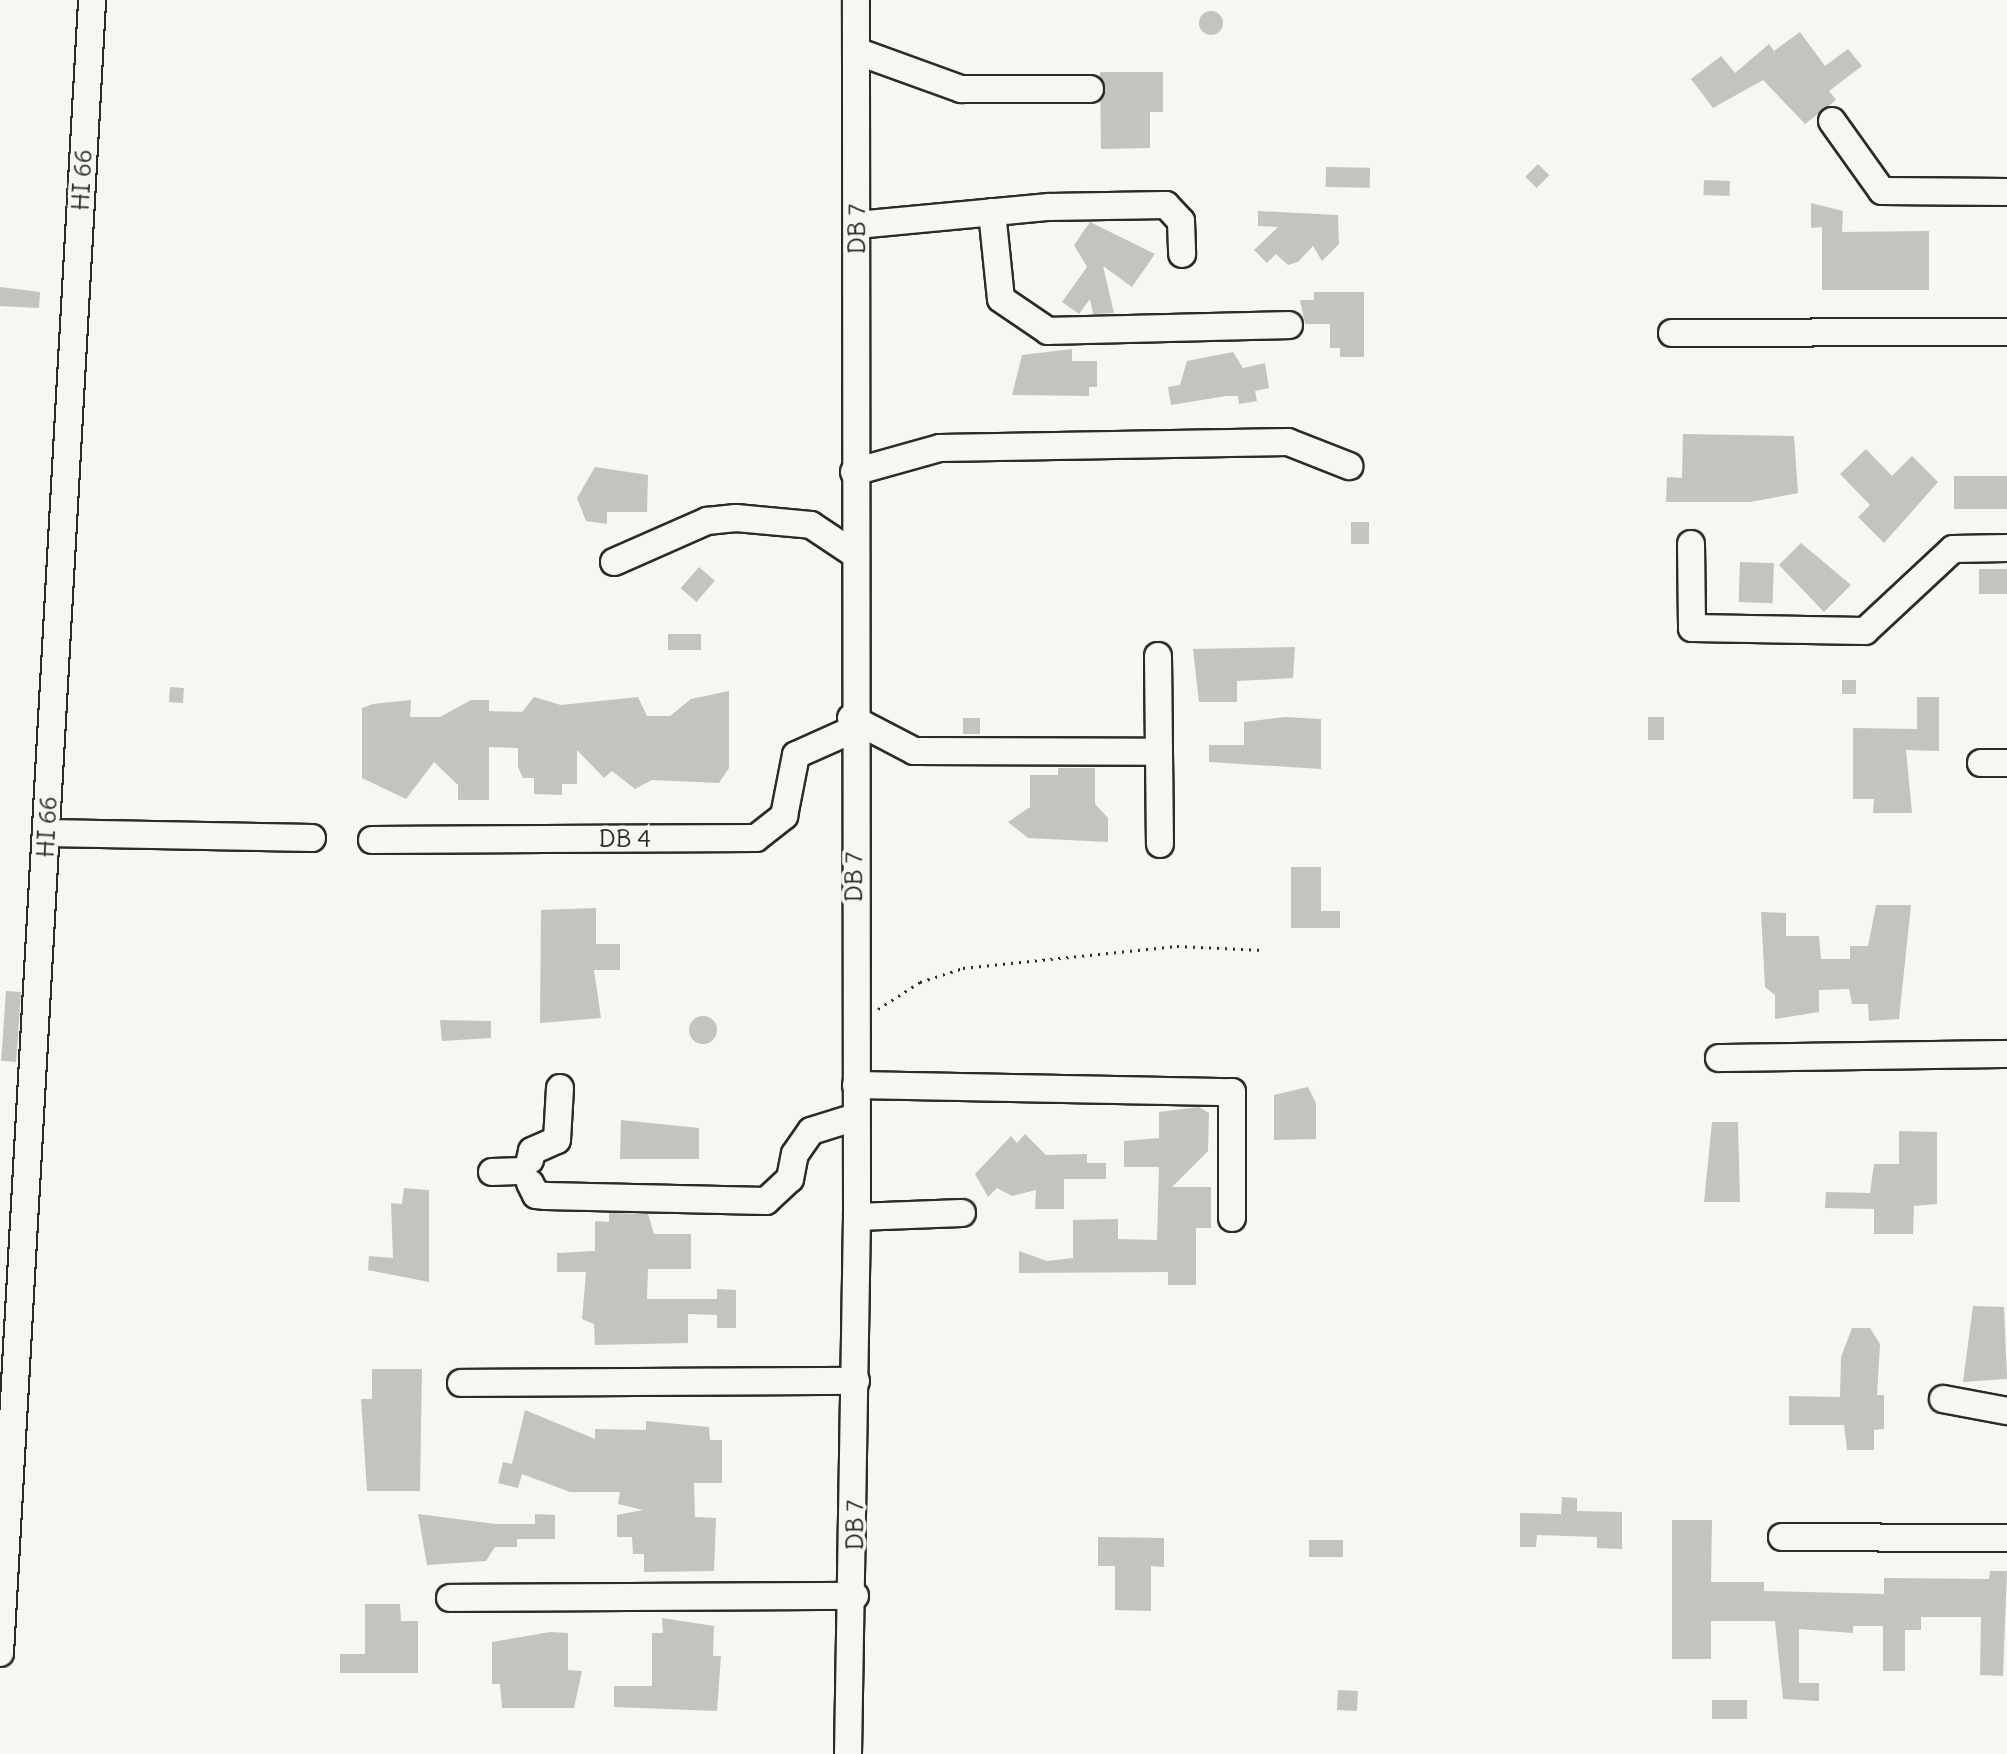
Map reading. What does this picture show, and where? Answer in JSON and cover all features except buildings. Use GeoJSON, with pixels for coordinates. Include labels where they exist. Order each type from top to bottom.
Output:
{"type":"FeatureCollection","features":[{"type":"Feature","properties":{"kind":"street","name":"HI 66"},"geometry":{"type":"LineString","coordinates":[[0,1653],[10,1255],[47,833],[92,0]]}},
{"type":"Feature","properties":{"kind":"street","name":"DB 7"},"geometry":{"type":"LineString","coordinates":[[848,1754],[855,1596],[857,1217],[852,724],[856,0]]}},
{"type":"Feature","properties":{"kind":"street"},"geometry":{"type":"LineString","coordinates":[[856,51],[961,89],[1090,89]]}},
{"type":"Feature","properties":{"kind":"street"},"geometry":{"type":"LineString","coordinates":[[1832,121],[1882,191],[2007,192]]}},
{"type":"Feature","properties":{"kind":"street"},"geometry":{"type":"LineString","coordinates":[[857,225],[992,212],[1166,205],[1181,221],[1182,254]]}},
{"type":"Feature","properties":{"kind":"street"},"geometry":{"type":"LineString","coordinates":[[992,212],[1001,299],[1048,331],[1289,325]]}},
{"type":"Feature","properties":{"kind":"street"},"geometry":{"type":"LineString","coordinates":[[1672,333],[2007,332]]}},
{"type":"Feature","properties":{"kind":"street"},"geometry":{"type":"LineString","coordinates":[[854,472],[940,448],[1288,442],[1349,466]]}},
{"type":"Feature","properties":{"kind":"street"},"geometry":{"type":"LineString","coordinates":[[811,525],[853,500]]}},
{"type":"Feature","properties":{"kind":"street"},"geometry":{"type":"LineString","coordinates":[[614,562],[707,521],[811,525],[853,553]]}},
{"type":"Feature","properties":{"kind":"street"},"geometry":{"type":"LineString","coordinates":[[1691,544],[1692,628],[1865,631],[1953,549],[2007,548]]}},
{"type":"Feature","properties":{"kind":"street"},"geometry":{"type":"LineString","coordinates":[[1158,656],[1160,844]]}},
{"type":"Feature","properties":{"kind":"street"},"geometry":{"type":"LineString","coordinates":[[852,724],[914,751],[1159,752]]}},
{"type":"Feature","properties":{"kind":"street","name":"DB 4"},"geometry":{"type":"LineString","coordinates":[[372,840],[756,838],[778,827],[788,767],[852,724]]}},
{"type":"Feature","properties":{"kind":"street"},"geometry":{"type":"LineString","coordinates":[[814,748],[854,772]]}},
{"type":"Feature","properties":{"kind":"street"},"geometry":{"type":"LineString","coordinates":[[47,833],[312,838]]}},
{"type":"Feature","properties":{"kind":"street"},"geometry":{"type":"LineString","coordinates":[[1719,1058],[2007,1054]]}},
{"type":"Feature","properties":{"kind":"street"},"geometry":{"type":"LineString","coordinates":[[856,1085],[1232,1092],[1232,1218]]}},
{"type":"Feature","properties":{"kind":"street"},"geometry":{"type":"LineString","coordinates":[[560,1088],[557,1140],[532,1151],[517,1171],[536,1195],[766,1201],[790,1179],[795,1154],[811,1131],[856,1117]]}},
{"type":"Feature","properties":{"kind":"street"},"geometry":{"type":"LineString","coordinates":[[857,1217],[962,1213]]}},
{"type":"Feature","properties":{"kind":"street"},"geometry":{"type":"LineString","coordinates":[[461,1383],[856,1381]]}},
{"type":"Feature","properties":{"kind":"street"},"geometry":{"type":"LineString","coordinates":[[1943,1399],[2007,1411]]}},
{"type":"Feature","properties":{"kind":"street"},"geometry":{"type":"LineString","coordinates":[[1782,1537],[2007,1538]]}},
{"type":"Feature","properties":{"kind":"street"},"geometry":{"type":"LineString","coordinates":[[450,1598],[855,1596]]}},
{"type":"Feature","properties":{"kind":"path"},"geometry":{"type":"LineString","coordinates":[[854,1024],[920,982],[963,968],[1177,946],[1263,950]]}}]}
